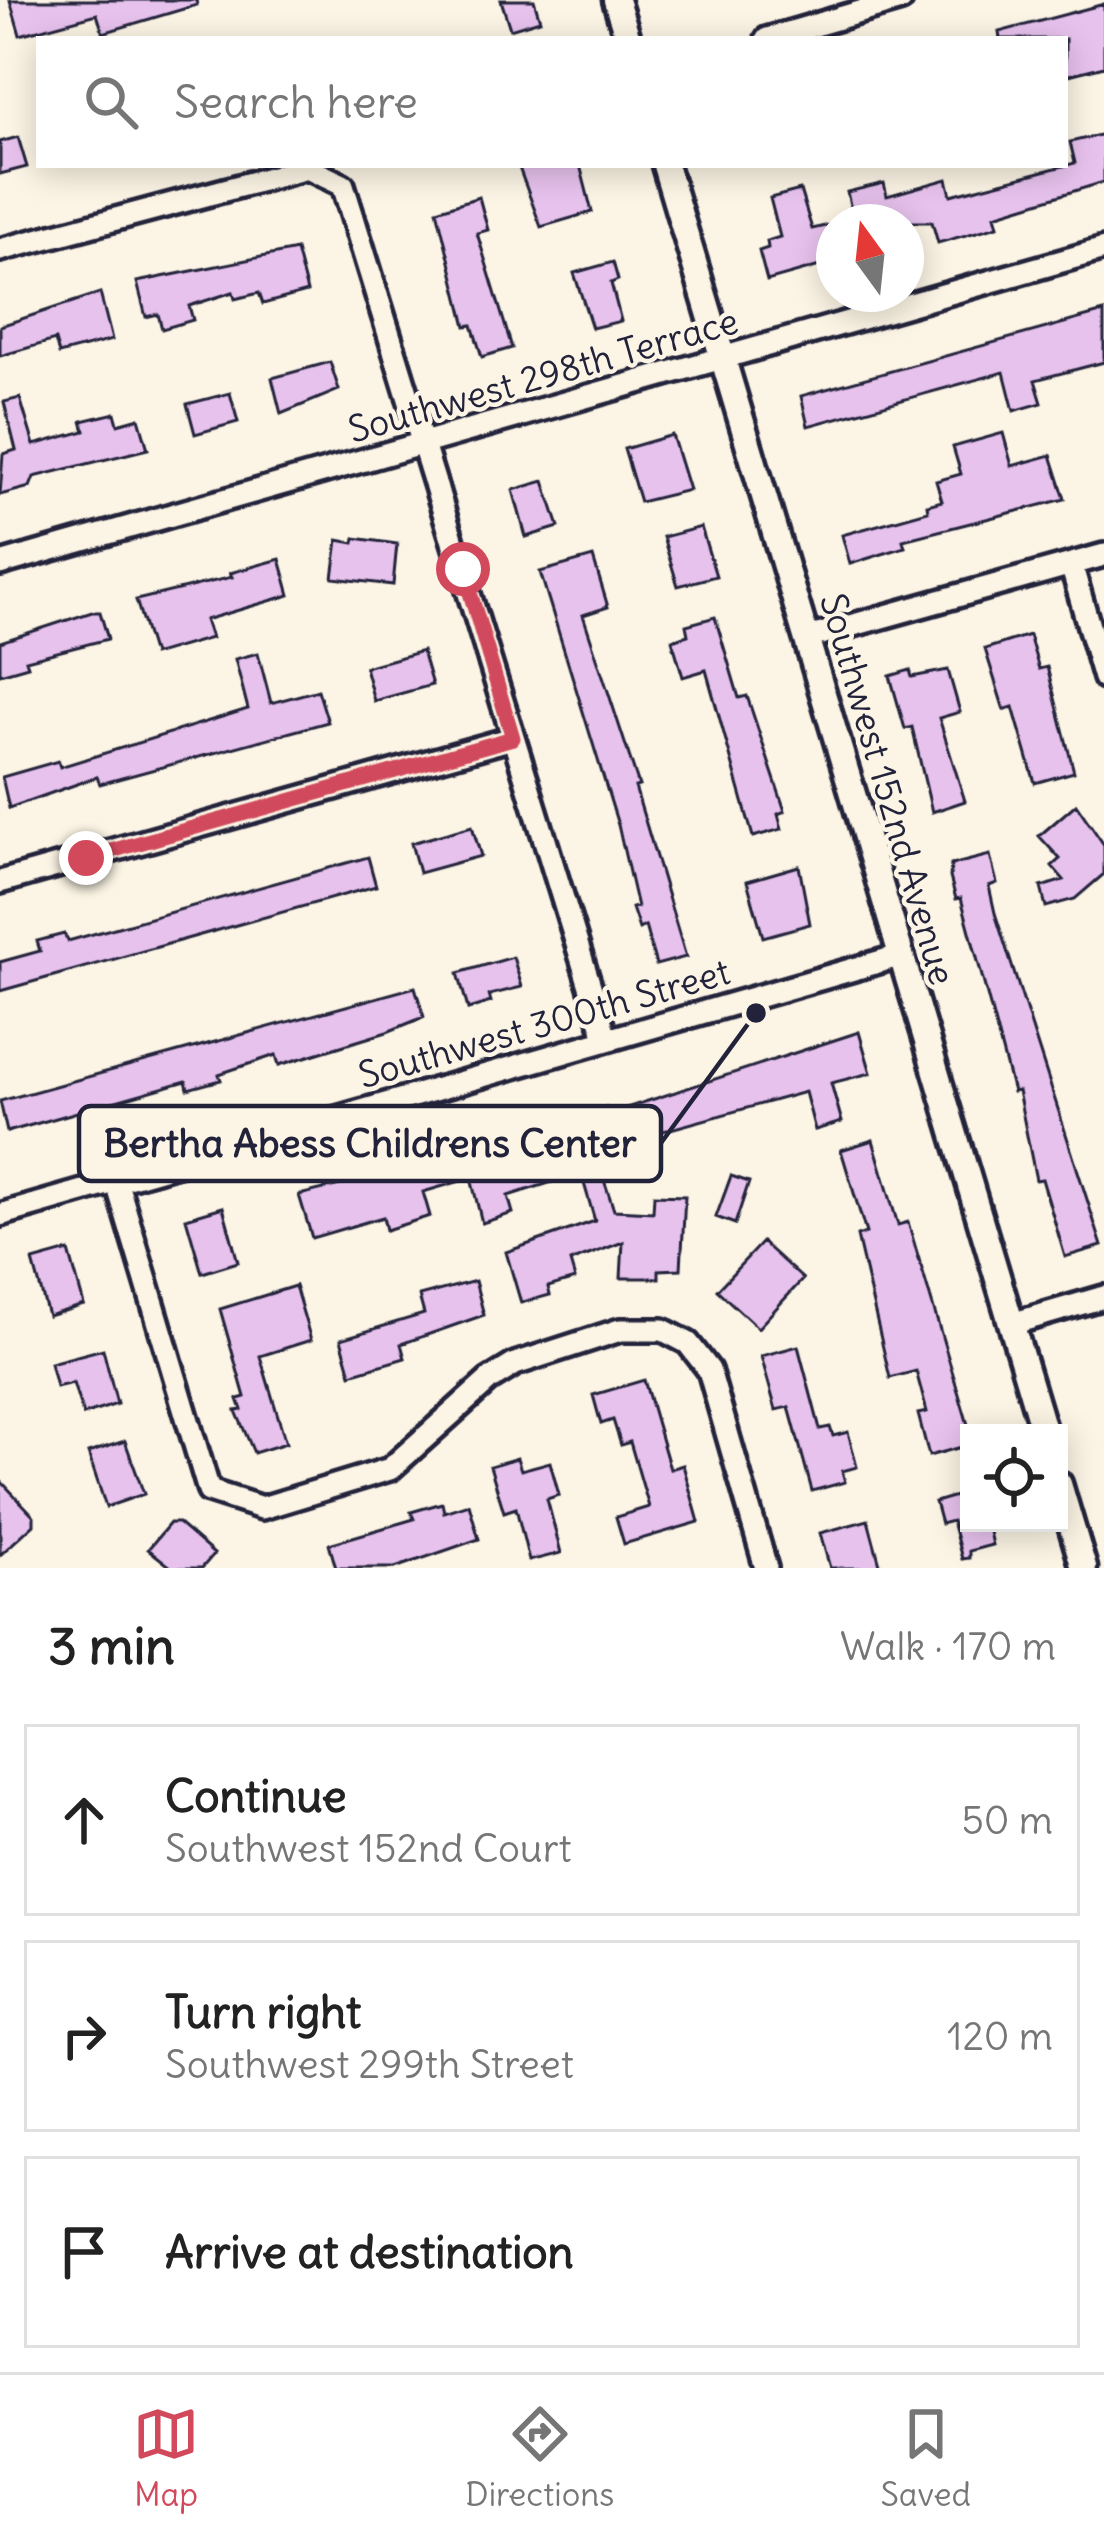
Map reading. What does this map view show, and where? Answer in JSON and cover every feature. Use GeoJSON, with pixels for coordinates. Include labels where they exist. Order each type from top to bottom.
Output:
{"type":"FeatureCollection","features":[{"type":"Feature","properties":{"kind":"street"},"geometry":{"type":"LineString","coordinates":[[616,0],[627,36]]}},
{"type":"Feature","properties":{"kind":"street"},"geometry":{"type":"LineString","coordinates":[[777,36],[901,0]]}},
{"type":"Feature","properties":{"kind":"street"},"geometry":{"type":"LineString","coordinates":[[0,250],[308,168],[343,184],[606,1038]]}},
{"type":"Feature","properties":{"kind":"street","name":"Southwest 152nd Avenue"},"geometry":{"type":"LineString","coordinates":[[666,168],[1041,1424]]}},
{"type":"Feature","properties":{"kind":"street","name":"Southwest 298th Terrace"},"geometry":{"type":"LineString","coordinates":[[0,564],[1104,249]]}},
{"type":"Feature","properties":{"kind":"street"},"geometry":{"type":"LineString","coordinates":[[807,638],[1104,555]]}},
{"type":"Feature","properties":{"kind":"street"},"geometry":{"type":"LineString","coordinates":[[1071,564],[1104,678]]}},
{"type":"Feature","properties":{"kind":"street"},"geometry":{"type":"LineString","coordinates":[[0,882],[513,738]]}},
{"type":"Feature","properties":{"kind":"street","name":"Southwest 300th Street"},"geometry":{"type":"LineString","coordinates":[[0,1215],[899,956]]}},
{"type":"Feature","properties":{"kind":"street"},"geometry":{"type":"LineString","coordinates":[[116,1180],[209,1491],[262,1508],[390,1468],[488,1380],[515,1364],[620,1330],[643,1328],[676,1336],[699,1354],[709,1370],[766,1568]]}},
{"type":"Feature","properties":{"kind":"street"},"geometry":{"type":"LineString","coordinates":[[1011,1324],[1104,1297]]}},
{"type":"Feature","properties":{"kind":"street"},"geometry":{"type":"LineString","coordinates":[[1068,1514],[1084,1568]]}},
{"type":"Feature","properties":{"kind":"building"},"geometry":{"type":"Polygon","coordinates":[[[10,0],[196,0],[197,5],[103,33],[97,14],[20,35],[10,0]]]}},
{"type":"Feature","properties":{"kind":"building"},"geometry":{"type":"Polygon","coordinates":[[[501,0],[534,0],[540,20],[510,29],[501,0]]]}},
{"type":"Feature","properties":{"kind":"building"},"geometry":{"type":"Polygon","coordinates":[[[1104,4],[1104,66],[1068,75],[1068,36],[1000,36],[999,32],[1104,4]]]}},
{"type":"Feature","properties":{"kind":"building"},"geometry":{"type":"Polygon","coordinates":[[[1104,134],[1104,182],[995,215],[998,226],[938,243],[932,222],[924,222],[924,204],[850,204],[847,192],[884,183],[887,196],[947,179],[951,195],[1075,163],[1070,142],[1104,134]]]}},
{"type":"Feature","properties":{"kind":"building"},"geometry":{"type":"Polygon","coordinates":[[[18,137],[27,167],[0,174],[0,142],[18,137]]]}},
{"type":"Feature","properties":{"kind":"building"},"geometry":{"type":"Polygon","coordinates":[[[519,168],[581,168],[592,212],[541,227],[519,168]]]}},
{"type":"Feature","properties":{"kind":"building"},"geometry":{"type":"Polygon","coordinates":[[[800,190],[812,229],[816,228],[816,267],[767,281],[759,251],[768,248],[767,241],[780,237],[770,198],[800,190]]]}},
{"type":"Feature","properties":{"kind":"building"},"geometry":{"type":"Polygon","coordinates":[[[479,197],[488,230],[477,233],[512,348],[482,357],[472,325],[466,326],[437,210],[479,197]]]}},
{"type":"Feature","properties":{"kind":"building"},"geometry":{"type":"Polygon","coordinates":[[[296,250],[307,292],[263,304],[259,293],[235,299],[233,292],[189,306],[193,320],[162,329],[158,314],[146,317],[137,282],[296,250]]]}},
{"type":"Feature","properties":{"kind":"building"},"geometry":{"type":"Polygon","coordinates":[[[613,262],[618,280],[611,283],[621,321],[592,328],[574,273],[613,262]]]}},
{"type":"Feature","properties":{"kind":"building"},"geometry":{"type":"Polygon","coordinates":[[[100,293],[112,340],[59,354],[55,340],[0,356],[0,326],[100,293]]]}},
{"type":"Feature","properties":{"kind":"building"},"geometry":{"type":"Polygon","coordinates":[[[1104,312],[1104,362],[1035,380],[1042,403],[1014,411],[1004,372],[808,426],[801,396],[1104,312]]]}},
{"type":"Feature","properties":{"kind":"building"},"geometry":{"type":"Polygon","coordinates":[[[330,362],[339,390],[281,414],[272,378],[330,362]]]}},
{"type":"Feature","properties":{"kind":"building"},"geometry":{"type":"Polygon","coordinates":[[[230,393],[238,422],[195,434],[187,404],[230,393]]]}},
{"type":"Feature","properties":{"kind":"building"},"geometry":{"type":"Polygon","coordinates":[[[20,398],[34,445],[85,431],[82,421],[115,413],[118,424],[139,418],[148,449],[34,477],[30,487],[0,495],[3,454],[16,450],[4,402],[20,398]]]}},
{"type":"Feature","properties":{"kind":"building"},"geometry":{"type":"Polygon","coordinates":[[[1003,433],[1012,466],[1051,455],[1065,499],[903,540],[905,547],[850,564],[842,535],[928,511],[927,505],[942,501],[936,481],[961,474],[953,447],[1003,433]]]}},
{"type":"Feature","properties":{"kind":"building"},"geometry":{"type":"Polygon","coordinates":[[[672,435],[689,490],[640,502],[624,449],[672,435]]]}},
{"type":"Feature","properties":{"kind":"building"},"geometry":{"type":"Polygon","coordinates":[[[544,481],[559,527],[526,537],[513,490],[544,481]]]}},
{"type":"Feature","properties":{"kind":"building"},"geometry":{"type":"Polygon","coordinates":[[[701,527],[716,576],[678,586],[663,537],[701,527]]]}},
{"type":"Feature","properties":{"kind":"building"},"geometry":{"type":"Polygon","coordinates":[[[355,538],[397,544],[393,585],[333,578],[338,540],[354,543],[355,538]]]}},
{"type":"Feature","properties":{"kind":"building"},"geometry":{"type":"Polygon","coordinates":[[[593,557],[608,607],[583,615],[639,786],[635,787],[686,957],[656,965],[645,926],[639,929],[632,908],[637,907],[618,825],[540,572],[593,557]]]}},
{"type":"Feature","properties":{"kind":"building"},"geometry":{"type":"Polygon","coordinates":[[[280,559],[290,595],[205,620],[211,638],[153,655],[136,600],[232,577],[230,573],[280,559]]]}},
{"type":"Feature","properties":{"kind":"building"},"geometry":{"type":"Polygon","coordinates":[[[100,612],[108,639],[26,660],[28,666],[0,674],[0,642],[100,612]]]}},
{"type":"Feature","properties":{"kind":"building"},"geometry":{"type":"Polygon","coordinates":[[[715,617],[739,698],[747,696],[785,811],[778,814],[782,829],[753,837],[706,670],[683,677],[672,640],[688,635],[686,625],[715,617]]]}},
{"type":"Feature","properties":{"kind":"building"},"geometry":{"type":"Polygon","coordinates":[[[1029,635],[1039,669],[1047,667],[1074,772],[1035,783],[1013,707],[1004,710],[985,649],[1029,635]]]}},
{"type":"Feature","properties":{"kind":"building"},"geometry":{"type":"Polygon","coordinates":[[[422,651],[432,685],[374,701],[365,667],[422,651]]]}},
{"type":"Feature","properties":{"kind":"building"},"geometry":{"type":"Polygon","coordinates":[[[258,653],[271,703],[318,690],[328,722],[100,784],[97,777],[9,808],[2,777],[58,761],[60,767],[248,709],[235,659],[258,653]]]}},
{"type":"Feature","properties":{"kind":"building"},"geometry":{"type":"Polygon","coordinates":[[[910,670],[912,677],[948,670],[960,712],[939,718],[965,801],[932,812],[912,727],[905,729],[890,676],[910,670]]]}},
{"type":"Feature","properties":{"kind":"building"},"geometry":{"type":"Polygon","coordinates":[[[1076,804],[1104,845],[1104,874],[1075,899],[1046,907],[1041,887],[1064,880],[1052,866],[1060,859],[1039,836],[1076,804]]]}},
{"type":"Feature","properties":{"kind":"building"},"geometry":{"type":"Polygon","coordinates":[[[472,826],[481,856],[419,873],[411,843],[472,826]]]}},
{"type":"Feature","properties":{"kind":"building"},"geometry":{"type":"Polygon","coordinates":[[[990,855],[997,883],[989,886],[995,913],[1102,1246],[1065,1257],[1042,1179],[1036,1180],[1018,1091],[1013,1092],[961,898],[956,899],[950,877],[951,865],[990,855]]]}},
{"type":"Feature","properties":{"kind":"building"},"geometry":{"type":"Polygon","coordinates":[[[368,857],[376,886],[0,991],[0,962],[40,951],[37,941],[64,934],[68,941],[368,857]]]}},
{"type":"Feature","properties":{"kind":"building"},"geometry":{"type":"Polygon","coordinates":[[[799,866],[810,924],[763,937],[747,881],[799,866]]]}},
{"type":"Feature","properties":{"kind":"building"},"geometry":{"type":"Polygon","coordinates":[[[513,957],[522,987],[489,995],[491,1002],[468,1009],[458,973],[513,957]]]}},
{"type":"Feature","properties":{"kind":"building"},"geometry":{"type":"Polygon","coordinates":[[[415,987],[424,1017],[387,1032],[279,1065],[276,1055],[219,1074],[221,1080],[188,1089],[186,1081],[7,1132],[0,1101],[415,987]]]}},
{"type":"Feature","properties":{"kind":"building"},"geometry":{"type":"Polygon","coordinates":[[[859,1032],[871,1073],[831,1083],[842,1122],[815,1130],[805,1092],[594,1150],[614,1210],[653,1212],[654,1195],[685,1196],[681,1269],[659,1270],[659,1278],[621,1278],[623,1242],[570,1262],[575,1279],[548,1287],[550,1295],[521,1303],[506,1252],[595,1221],[581,1173],[508,1196],[513,1213],[482,1223],[471,1178],[423,1192],[430,1216],[386,1230],[383,1217],[312,1238],[299,1195],[373,1177],[370,1168],[490,1139],[493,1146],[553,1127],[550,1118],[606,1108],[608,1114],[859,1032]]]}},
{"type":"Feature","properties":{"kind":"building"},"geometry":{"type":"Polygon","coordinates":[[[873,1140],[898,1225],[908,1222],[968,1424],[960,1424],[960,1447],[929,1456],[918,1414],[927,1412],[916,1371],[890,1378],[857,1236],[866,1233],[841,1150],[873,1140]]]}},
{"type":"Feature","properties":{"kind":"building"},"geometry":{"type":"Polygon","coordinates":[[[731,1176],[749,1182],[735,1224],[716,1217],[731,1176]]]}},
{"type":"Feature","properties":{"kind":"building"},"geometry":{"type":"Polygon","coordinates":[[[223,1207],[238,1262],[202,1273],[186,1218],[223,1207]]]}},
{"type":"Feature","properties":{"kind":"building"},"geometry":{"type":"Polygon","coordinates":[[[762,1242],[803,1279],[758,1328],[717,1290],[762,1242]]]}},
{"type":"Feature","properties":{"kind":"building"},"geometry":{"type":"Polygon","coordinates":[[[69,1251],[84,1305],[48,1316],[33,1261],[69,1251]]]}},
{"type":"Feature","properties":{"kind":"building"},"geometry":{"type":"Polygon","coordinates":[[[475,1281],[484,1315],[401,1344],[405,1358],[351,1374],[341,1339],[424,1314],[419,1296],[475,1281]]]}},
{"type":"Feature","properties":{"kind":"building"},"geometry":{"type":"Polygon","coordinates":[[[295,1286],[311,1340],[260,1356],[286,1443],[254,1453],[236,1411],[242,1410],[238,1399],[245,1397],[220,1309],[295,1286]]]}},
{"type":"Feature","properties":{"kind":"building"},"geometry":{"type":"Polygon","coordinates":[[[798,1346],[820,1429],[830,1427],[833,1436],[848,1432],[857,1467],[842,1471],[845,1482],[812,1491],[789,1407],[776,1410],[761,1356],[798,1346]]]}},
{"type":"Feature","properties":{"kind":"building"},"geometry":{"type":"Polygon","coordinates":[[[103,1349],[117,1404],[83,1415],[73,1383],[56,1387],[50,1363],[103,1349]]]}},
{"type":"Feature","properties":{"kind":"building"},"geometry":{"type":"Polygon","coordinates":[[[644,1380],[670,1469],[683,1465],[699,1522],[624,1544],[616,1517],[649,1507],[630,1442],[621,1445],[613,1420],[601,1424],[593,1395],[644,1380]]]}},
{"type":"Feature","properties":{"kind":"building"},"geometry":{"type":"Polygon","coordinates":[[[125,1441],[144,1494],[106,1507],[88,1453],[125,1441]]]}},
{"type":"Feature","properties":{"kind":"building"},"geometry":{"type":"Polygon","coordinates":[[[517,1458],[521,1470],[550,1462],[559,1495],[547,1499],[561,1553],[529,1561],[516,1508],[504,1512],[490,1466],[517,1458]]]}},
{"type":"Feature","properties":{"kind":"building"},"geometry":{"type":"Polygon","coordinates":[[[0,1480],[34,1516],[34,1524],[0,1555],[0,1480]]]}},
{"type":"Feature","properties":{"kind":"building"},"geometry":{"type":"Polygon","coordinates":[[[960,1495],[960,1532],[989,1532],[992,1545],[969,1551],[969,1558],[962,1559],[952,1521],[941,1524],[935,1502],[960,1495]]]}},
{"type":"Feature","properties":{"kind":"building"},"geometry":{"type":"Polygon","coordinates":[[[442,1503],[444,1512],[469,1504],[479,1539],[395,1568],[336,1568],[329,1544],[414,1519],[411,1512],[442,1503]]]}},
{"type":"Feature","properties":{"kind":"building"},"geometry":{"type":"Polygon","coordinates":[[[868,1520],[881,1568],[830,1568],[820,1533],[868,1520]]]}},
{"type":"Feature","properties":{"kind":"building"},"geometry":{"type":"Polygon","coordinates":[[[170,1523],[178,1523],[214,1554],[202,1568],[172,1568],[148,1549],[170,1523]]]}},
{"type":"Feature","properties":{"kind":"place","name":"Bertha Abess Childrens Center"},"geometry":{"type":"Point","coordinates":[756,1013]}},
{"type":"Feature","properties":{"kind":"route"},"geometry":{"type":"LineString","coordinates":[[86,858],[513,738],[463,569]]}}]}
